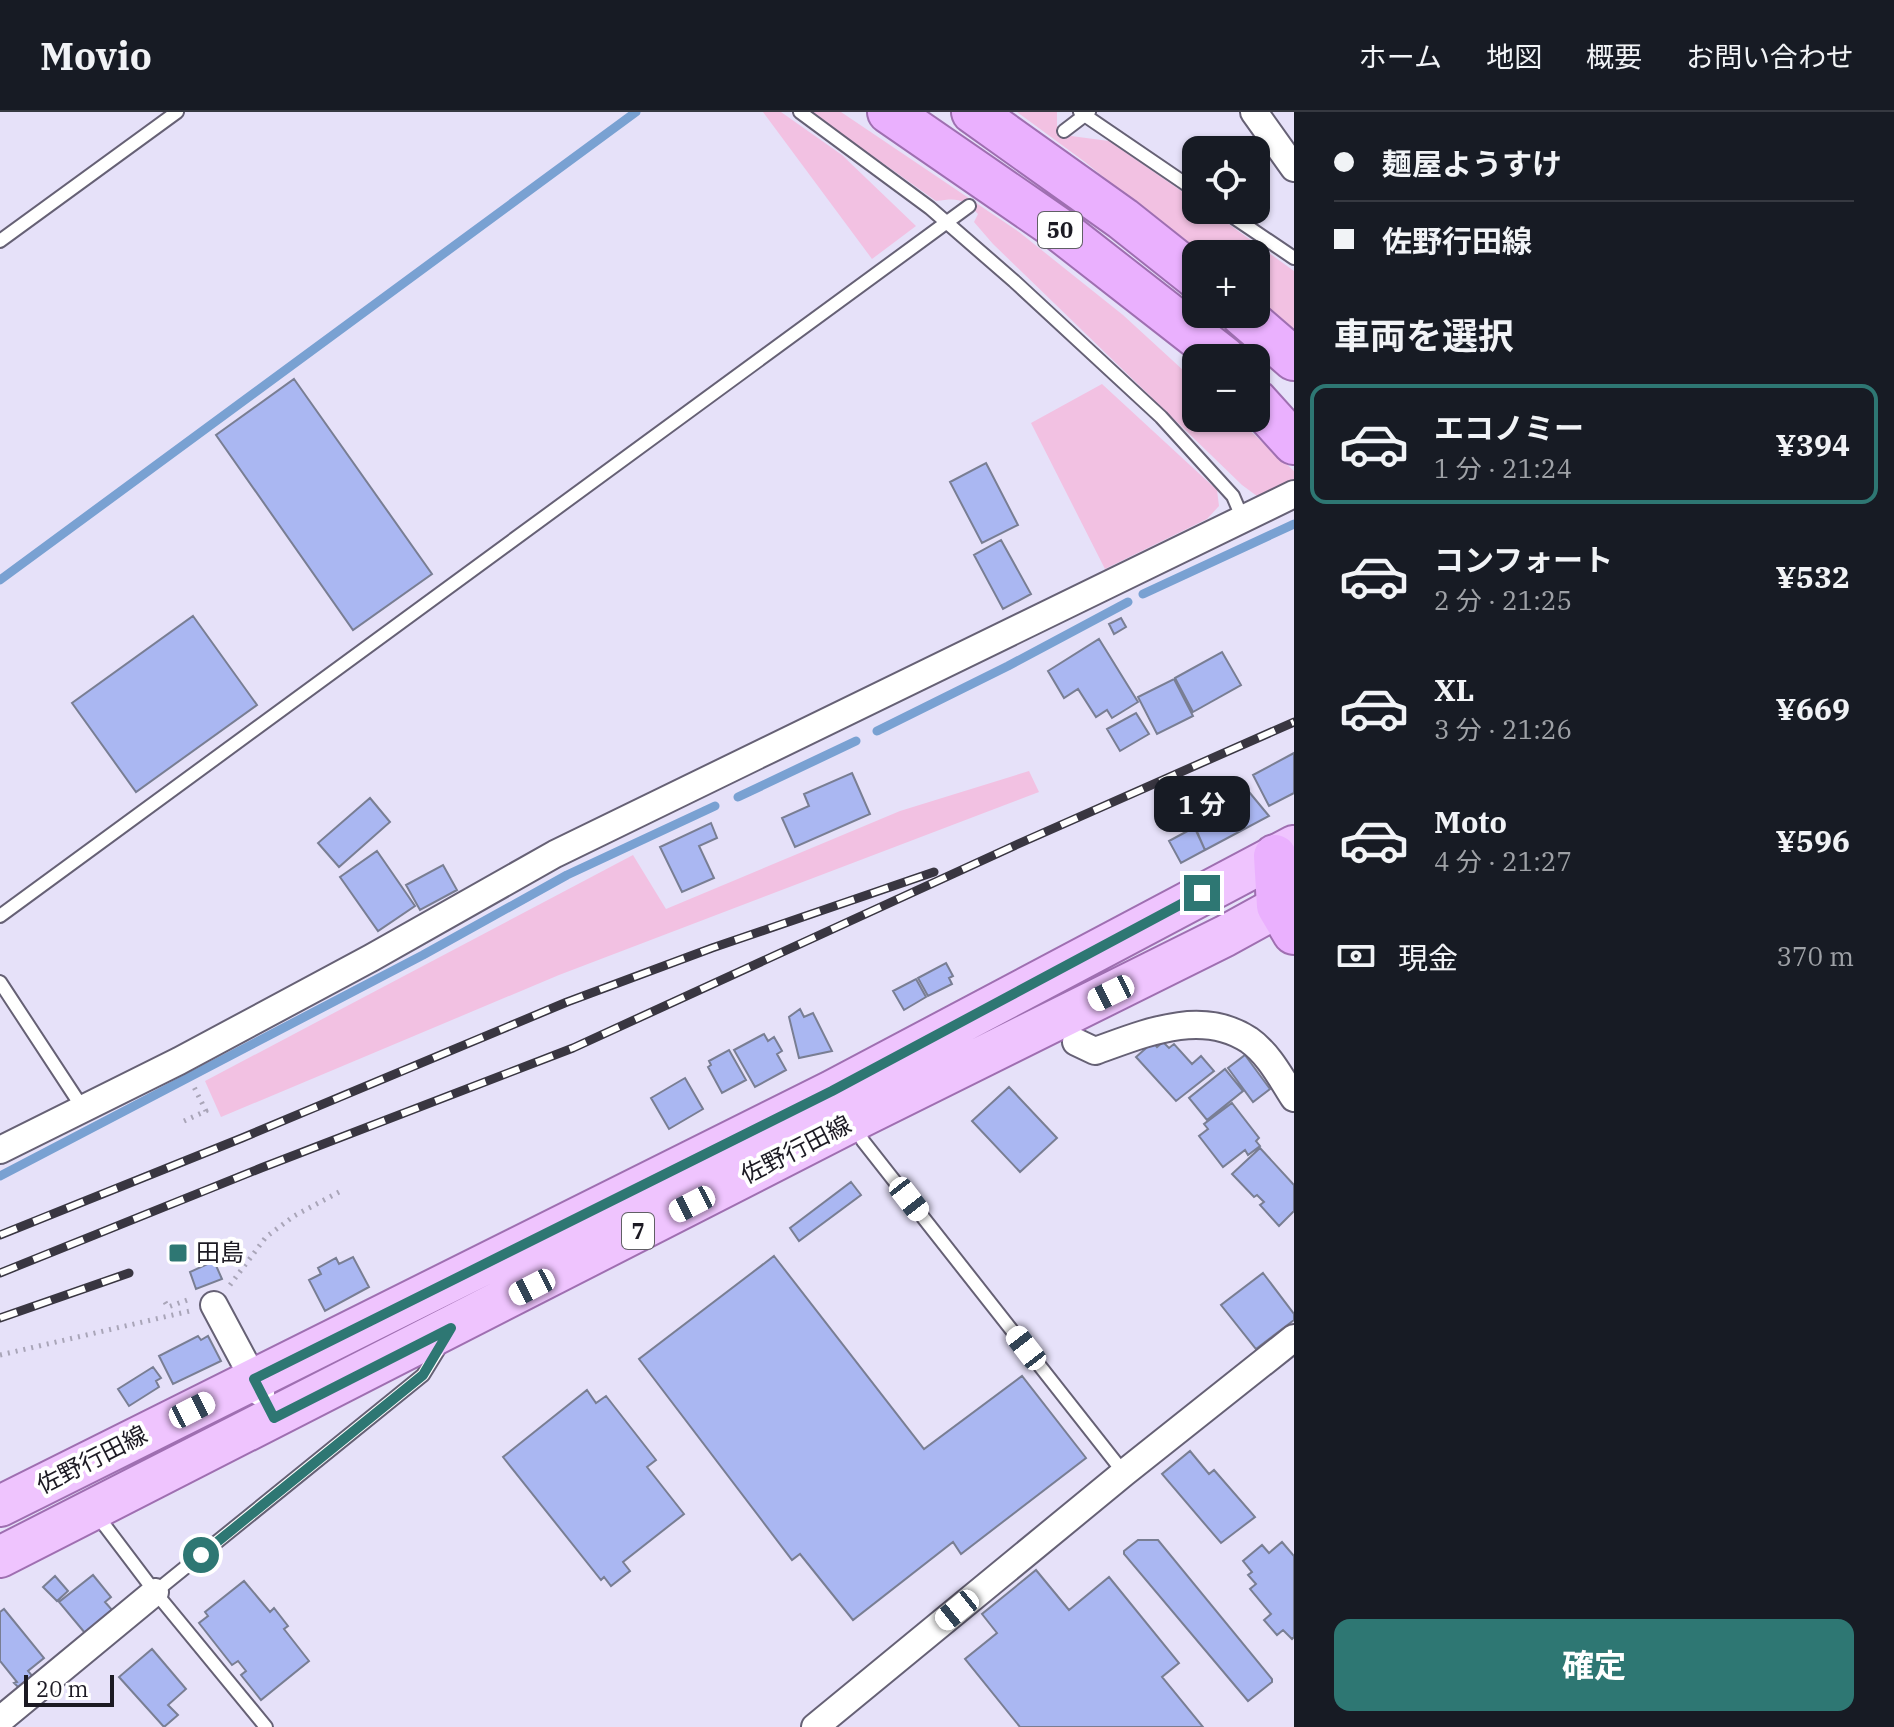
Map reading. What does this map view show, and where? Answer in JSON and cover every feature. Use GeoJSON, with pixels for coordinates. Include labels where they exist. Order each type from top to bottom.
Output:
{"type":"FeatureCollection","features":[{"type":"Feature","properties":{"kind":"highway","name":"50"},"geometry":{"type":"LineString","coordinates":[[889,112],[1060,230],[1204,344]]}},
{"type":"Feature","properties":{"kind":"highway","name":"50"},"geometry":{"type":"LineString","coordinates":[[973,112],[1123,219],[1182,266]]}},
{"type":"Feature","properties":{"kind":"highway"},"geometry":{"type":"LineString","coordinates":[[1258,328],[1294,359]]}},
{"type":"Feature","properties":{"kind":"highway"},"geometry":{"type":"LineString","coordinates":[[1270,395],[1294,415]]}},
{"type":"Feature","properties":{"kind":"highway"},"geometry":{"type":"LineString","coordinates":[[1270,416],[1294,443]]}},
{"type":"Feature","properties":{"kind":"main road","name":"佐野行田線"},"geometry":{"type":"LineString","coordinates":[[0,1506],[254,1379],[843,1106],[1225,936],[1288,885]]}},
{"type":"Feature","properties":{"kind":"main road","name":"佐野行田線"},"geometry":{"type":"LineString","coordinates":[[0,1557],[451,1328],[843,1106]]}},
{"type":"Feature","properties":{"kind":"street"},"geometry":{"type":"LineString","coordinates":[[1254,112],[1294,168]]}},
{"type":"Feature","properties":{"kind":"street"},"geometry":{"type":"LineString","coordinates":[[0,1150],[179,1061],[555,854],[1294,494]]}},
{"type":"Feature","properties":{"kind":"street"},"geometry":{"type":"LineString","coordinates":[[1076,1042],[1095,1051],[1175,1025],[1228,1029],[1251,1041],[1274,1065],[1294,1098]]}},
{"type":"Feature","properties":{"kind":"street"},"geometry":{"type":"LineString","coordinates":[[214,1305],[274,1418]]}},
{"type":"Feature","properties":{"kind":"street"},"geometry":{"type":"LineString","coordinates":[[815,1727],[1294,1338]]}},
{"type":"Feature","properties":{"kind":"street"},"geometry":{"type":"LineString","coordinates":[[0,1720],[155,1592]]}},
{"type":"Feature","properties":{"kind":"lane"},"geometry":{"type":"LineString","coordinates":[[0,241],[177,112]]}},
{"type":"Feature","properties":{"kind":"lane"},"geometry":{"type":"LineString","coordinates":[[800,112],[969,240],[1161,417],[1233,496],[1242,517]]}},
{"type":"Feature","properties":{"kind":"lane"},"geometry":{"type":"LineString","coordinates":[[1064,131],[1084,113],[1182,181]]}},
{"type":"Feature","properties":{"kind":"lane"},"geometry":{"type":"LineString","coordinates":[[0,916],[969,206]]}},
{"type":"Feature","properties":{"kind":"lane"},"geometry":{"type":"LineString","coordinates":[[1244,224],[1294,258]]}},
{"type":"Feature","properties":{"kind":"lane"},"geometry":{"type":"LineString","coordinates":[[0,982],[82,1107]]}},
{"type":"Feature","properties":{"kind":"lane"},"geometry":{"type":"LineString","coordinates":[[843,1106],[863,1141],[1124,1473]]}},
{"type":"Feature","properties":{"kind":"lane"},"geometry":{"type":"LineString","coordinates":[[155,1592],[423,1375],[451,1328]]}},
{"type":"Feature","properties":{"kind":"lane"},"geometry":{"type":"LineString","coordinates":[[94,1510],[155,1592],[266,1727]]}},
{"type":"Feature","properties":{"kind":"path"},"geometry":{"type":"LineString","coordinates":[[184,1121],[206,1111],[197,1093]]}},
{"type":"Feature","properties":{"kind":"path"},"geometry":{"type":"LineString","coordinates":[[0,1355],[214,1305],[266,1237],[294,1216],[339,1192]]}},
{"type":"Feature","properties":{"kind":"shaded area"},"geometry":{"type":"Polygon","coordinates":[[[763,112],[781,112],[842,155],[916,226],[872,259],[763,112]]]}},
{"type":"Feature","properties":{"kind":"shaded area"},"geometry":{"type":"Polygon","coordinates":[[[811,112],[841,112],[1019,232],[1123,315],[1182,369],[1182,427],[993,244],[974,222],[978,214],[973,209],[959,200],[936,201],[811,112]]]}},
{"type":"Feature","properties":{"kind":"shaded area"},"geometry":{"type":"Polygon","coordinates":[[[1017,112],[1057,112],[1057,126],[1071,136],[1109,141],[1182,191],[1182,224],[1229,224],[1251,240],[1182,241],[1085,162],[1017,112]]]}},
{"type":"Feature","properties":{"kind":"shaded area"},"geometry":{"type":"Polygon","coordinates":[[[1270,254],[1294,271],[1294,333],[1270,313],[1270,254]]]}},
{"type":"Feature","properties":{"kind":"shaded area"},"geometry":{"type":"Polygon","coordinates":[[[1102,384],[1217,490],[1219,506],[1207,519],[1105,569],[1031,423],[1102,384]]]}},
{"type":"Feature","properties":{"kind":"shaded area"},"geometry":{"type":"Polygon","coordinates":[[[1187,432],[1251,432],[1294,471],[1294,482],[1261,499],[1242,485],[1187,432]]]}},
{"type":"Feature","properties":{"kind":"shaded area"},"geometry":{"type":"Polygon","coordinates":[[[1029,771],[1039,792],[559,975],[221,1117],[205,1081],[633,855],[666,909],[900,811],[1029,771]]]}},
{"type":"Feature","properties":{"kind":"building"},"geometry":{"type":"Polygon","coordinates":[[[294,379],[432,574],[353,630],[216,435],[294,379]]]}},
{"type":"Feature","properties":{"kind":"building"},"geometry":{"type":"Polygon","coordinates":[[[986,463],[1018,525],[982,543],[950,482],[986,463]]]}},
{"type":"Feature","properties":{"kind":"building"},"geometry":{"type":"Polygon","coordinates":[[[1001,540],[1031,594],[1003,609],[974,555],[1001,540]]]}},
{"type":"Feature","properties":{"kind":"building"},"geometry":{"type":"Polygon","coordinates":[[[193,616],[257,705],[136,792],[72,703],[193,616]]]}},
{"type":"Feature","properties":{"kind":"building"},"geometry":{"type":"Polygon","coordinates":[[[1121,618],[1126,627],[1114,634],[1109,624],[1121,618]]]}},
{"type":"Feature","properties":{"kind":"building"},"geometry":{"type":"Polygon","coordinates":[[[1099,639],[1138,702],[1112,718],[1107,710],[1096,717],[1078,689],[1064,698],[1048,671],[1099,639]]]}},
{"type":"Feature","properties":{"kind":"building"},"geometry":{"type":"Polygon","coordinates":[[[1222,652],[1241,685],[1193,712],[1175,678],[1222,652]]]}},
{"type":"Feature","properties":{"kind":"building"},"geometry":{"type":"Polygon","coordinates":[[[1174,679],[1193,716],[1157,734],[1138,697],[1174,679]]]}},
{"type":"Feature","properties":{"kind":"building"},"geometry":{"type":"Polygon","coordinates":[[[1136,713],[1149,734],[1120,751],[1107,729],[1136,713]]]}},
{"type":"Feature","properties":{"kind":"building"},"geometry":{"type":"Polygon","coordinates":[[[1294,753],[1294,793],[1269,806],[1253,775],[1294,753]]]}},
{"type":"Feature","properties":{"kind":"building"},"geometry":{"type":"Polygon","coordinates":[[[852,773],[870,814],[795,847],[782,818],[809,806],[804,794],[852,773]]]}},
{"type":"Feature","properties":{"kind":"building"},"geometry":{"type":"Polygon","coordinates":[[[1240,781],[1269,816],[1205,850],[1185,807],[1240,781]]]}},
{"type":"Feature","properties":{"kind":"building"},"geometry":{"type":"Polygon","coordinates":[[[370,798],[390,822],[339,867],[318,843],[370,798]]]}},
{"type":"Feature","properties":{"kind":"building"},"geometry":{"type":"Polygon","coordinates":[[[711,823],[717,838],[699,846],[714,878],[682,892],[660,847],[711,823]]]}},
{"type":"Feature","properties":{"kind":"building"},"geometry":{"type":"Polygon","coordinates":[[[1195,827],[1205,850],[1181,863],[1169,841],[1195,827]]]}},
{"type":"Feature","properties":{"kind":"building"},"geometry":{"type":"Polygon","coordinates":[[[377,851],[415,906],[378,931],[340,877],[377,851]]]}},
{"type":"Feature","properties":{"kind":"building"},"geometry":{"type":"Polygon","coordinates":[[[443,865],[457,890],[420,910],[406,885],[443,865]]]}},
{"type":"Feature","properties":{"kind":"building"},"geometry":{"type":"Polygon","coordinates":[[[946,963],[953,976],[949,978],[952,984],[928,996],[918,978],[946,963]]]}},
{"type":"Feature","properties":{"kind":"building"},"geometry":{"type":"Polygon","coordinates":[[[916,979],[926,997],[904,1010],[893,991],[916,979]]]}},
{"type":"Feature","properties":{"kind":"building"},"geometry":{"type":"Polygon","coordinates":[[[800,1009],[804,1017],[813,1013],[832,1051],[799,1058],[789,1017],[800,1009]]]}},
{"type":"Feature","properties":{"kind":"building"},"geometry":{"type":"Polygon","coordinates":[[[764,1034],[768,1041],[774,1037],[782,1051],[777,1054],[786,1070],[755,1087],[734,1050],[764,1034]]]}},
{"type":"Feature","properties":{"kind":"building"},"geometry":{"type":"Polygon","coordinates":[[[1153,1042],[1157,1047],[1163,1042],[1169,1048],[1174,1044],[1192,1064],[1201,1056],[1214,1071],[1176,1101],[1136,1057],[1153,1042]]]}},
{"type":"Feature","properties":{"kind":"building"},"geometry":{"type":"Polygon","coordinates":[[[729,1050],[746,1080],[722,1093],[708,1067],[711,1065],[709,1061],[729,1050]]]}},
{"type":"Feature","properties":{"kind":"building"},"geometry":{"type":"Polygon","coordinates":[[[1245,1055],[1270,1089],[1253,1102],[1228,1068],[1245,1055]]]}},
{"type":"Feature","properties":{"kind":"building"},"geometry":{"type":"Polygon","coordinates":[[[1225,1069],[1243,1091],[1207,1120],[1189,1098],[1225,1069]]]}},
{"type":"Feature","properties":{"kind":"building"},"geometry":{"type":"Polygon","coordinates":[[[685,1078],[703,1109],[669,1129],[651,1098],[685,1078]]]}},
{"type":"Feature","properties":{"kind":"building"},"geometry":{"type":"Polygon","coordinates":[[[1009,1087],[1057,1138],[1020,1172],[972,1121],[1009,1087]]]}},
{"type":"Feature","properties":{"kind":"building"},"geometry":{"type":"Polygon","coordinates":[[[1232,1103],[1259,1138],[1256,1141],[1260,1146],[1248,1155],[1245,1150],[1223,1167],[1199,1136],[1208,1129],[1204,1124],[1232,1103]]]}},
{"type":"Feature","properties":{"kind":"building"},"geometry":{"type":"Polygon","coordinates":[[[1260,1148],[1294,1185],[1294,1211],[1279,1226],[1260,1205],[1264,1202],[1257,1195],[1254,1197],[1232,1174],[1260,1148]]]}},
{"type":"Feature","properties":{"kind":"building"},"geometry":{"type":"Polygon","coordinates":[[[851,1182],[861,1195],[799,1241],[790,1228],[851,1182]]]}},
{"type":"Feature","properties":{"kind":"building"},"geometry":{"type":"Polygon","coordinates":[[[774,1256],[924,1449],[1022,1376],[1086,1458],[961,1554],[953,1542],[853,1620],[800,1554],[792,1560],[639,1359],[774,1256]]]}},
{"type":"Feature","properties":{"kind":"building"},"geometry":{"type":"Polygon","coordinates":[[[353,1257],[369,1287],[325,1311],[309,1280],[321,1274],[318,1268],[336,1258],[339,1264],[353,1257]]]}},
{"type":"Feature","properties":{"kind":"building"},"geometry":{"type":"Polygon","coordinates":[[[214,1261],[222,1279],[196,1289],[190,1272],[214,1261]]]}},
{"type":"Feature","properties":{"kind":"building"},"geometry":{"type":"Polygon","coordinates":[[[1263,1273],[1294,1314],[1294,1320],[1256,1349],[1221,1305],[1263,1273]]]}},
{"type":"Feature","properties":{"kind":"building"},"geometry":{"type":"Polygon","coordinates":[[[198,1336],[201,1340],[208,1336],[221,1361],[173,1384],[159,1356],[198,1336]]]}},
{"type":"Feature","properties":{"kind":"building"},"geometry":{"type":"Polygon","coordinates":[[[153,1367],[161,1378],[156,1381],[159,1387],[129,1406],[118,1389],[153,1367]]]}},
{"type":"Feature","properties":{"kind":"building"},"geometry":{"type":"Polygon","coordinates":[[[587,1390],[596,1403],[606,1396],[656,1460],[647,1467],[684,1514],[623,1562],[630,1571],[611,1586],[604,1577],[601,1580],[503,1457],[587,1390]]]}},
{"type":"Feature","properties":{"kind":"building"},"geometry":{"type":"Polygon","coordinates":[[[1190,1451],[1209,1474],[1214,1470],[1255,1517],[1221,1543],[1162,1474],[1190,1451]]]}},
{"type":"Feature","properties":{"kind":"building"},"geometry":{"type":"Polygon","coordinates":[[[1138,1540],[1158,1540],[1272,1682],[1248,1701],[1124,1554],[1138,1540]]]}},
{"type":"Feature","properties":{"kind":"building"},"geometry":{"type":"Polygon","coordinates":[[[1282,1542],[1294,1556],[1292,1639],[1283,1630],[1277,1635],[1264,1620],[1271,1614],[1250,1589],[1256,1584],[1248,1575],[1252,1572],[1243,1561],[1262,1545],[1269,1553],[1282,1542]]]}},
{"type":"Feature","properties":{"kind":"building"},"geometry":{"type":"Polygon","coordinates":[[[1036,1570],[1069,1610],[1109,1577],[1179,1663],[1162,1677],[1203,1727],[1020,1727],[965,1659],[997,1633],[982,1614],[1036,1570]]]}},
{"type":"Feature","properties":{"kind":"building"},"geometry":{"type":"Polygon","coordinates":[[[93,1575],[111,1597],[105,1602],[113,1611],[85,1633],[59,1602],[93,1575]]]}},
{"type":"Feature","properties":{"kind":"building"},"geometry":{"type":"Polygon","coordinates":[[[55,1576],[68,1591],[57,1601],[43,1587],[55,1576]]]}},
{"type":"Feature","properties":{"kind":"building"},"geometry":{"type":"Polygon","coordinates":[[[244,1581],[270,1612],[274,1608],[288,1626],[284,1629],[309,1661],[261,1700],[241,1675],[246,1671],[238,1661],[232,1665],[199,1623],[208,1616],[205,1612],[244,1581]]]}},
{"type":"Feature","properties":{"kind":"building"},"geometry":{"type":"Polygon","coordinates":[[[4,1609],[44,1658],[28,1671],[34,1678],[20,1689],[0,1661],[0,1612],[4,1609]]]}},
{"type":"Feature","properties":{"kind":"building"},"geometry":{"type":"Polygon","coordinates":[[[152,1649],[186,1689],[168,1705],[178,1715],[164,1727],[119,1677],[152,1649]]]}},
{"type":"Feature","properties":{"kind":"waterway"},"geometry":{"type":"LineString","coordinates":[[0,580],[636,112]]}},
{"type":"Feature","properties":{"kind":"waterway"},"geometry":{"type":"LineString","coordinates":[[1143,594],[1294,524]]}},
{"type":"Feature","properties":{"kind":"waterway"},"geometry":{"type":"LineString","coordinates":[[877,731],[1128,602]]}},
{"type":"Feature","properties":{"kind":"waterway"},"geometry":{"type":"LineString","coordinates":[[738,797],[856,741]]}},
{"type":"Feature","properties":{"kind":"waterway"},"geometry":{"type":"LineString","coordinates":[[0,1176],[423,955],[567,875],[715,806]]}},
{"type":"Feature","properties":{"kind":"railway"},"geometry":{"type":"LineString","coordinates":[[0,1273],[573,1048],[1018,844],[1294,722]]}},
{"type":"Feature","properties":{"kind":"railway"},"geometry":{"type":"LineString","coordinates":[[0,1235],[567,1002],[712,948],[934,872]]}},
{"type":"Feature","properties":{"kind":"railway"},"geometry":{"type":"LineString","coordinates":[[0,1318],[129,1273]]}},
{"type":"Feature","properties":{"kind":"place","name":"田島"},"geometry":{"type":"Point","coordinates":[178,1253]}},
{"type":"Feature","properties":{"kind":"route"},"geometry":{"type":"LineString","coordinates":[[201,1555],[423,1375],[451,1328],[274,1418],[254,1379],[832,1091],[1202,893]]}}]}
